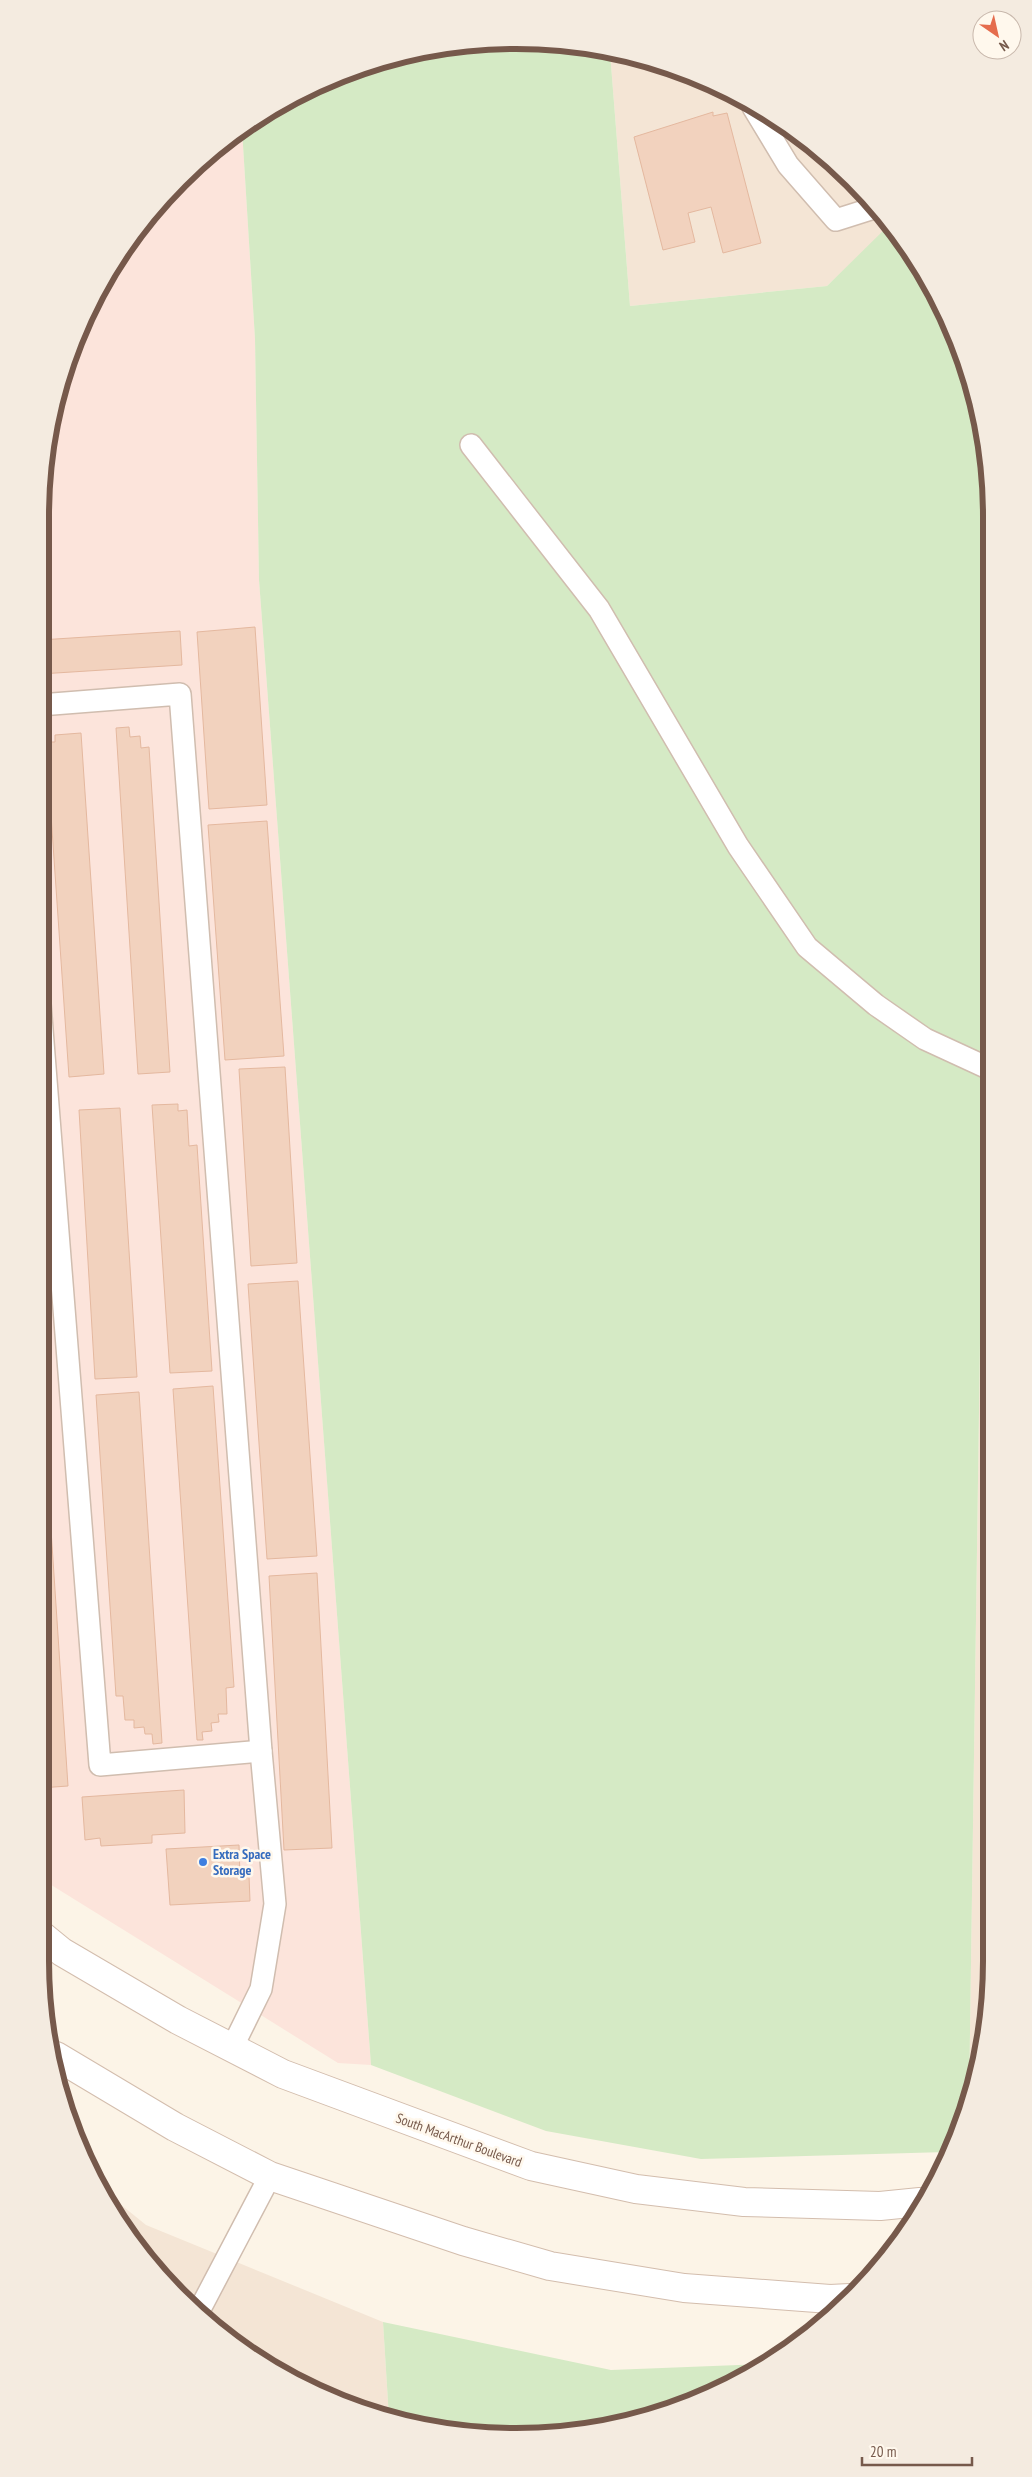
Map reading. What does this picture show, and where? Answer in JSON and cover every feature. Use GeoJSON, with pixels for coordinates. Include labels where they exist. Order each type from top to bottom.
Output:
{"type":"FeatureCollection","features":[{"type":"Feature","properties":{"kind":"main road","name":"South MacArthur Boulevard"},"geometry":{"type":"LineString","coordinates":[[49,1940],[79,1962],[178,2020],[283,2074],[530,2166],[636,2189],[744,2202],[880,2206],[916,2202]]}},
{"type":"Feature","properties":{"kind":"main road"},"geometry":{"type":"LineString","coordinates":[[59,2058],[175,2127],[270,2176],[462,2241],[550,2266],[684,2288],[838,2299]]}},
{"type":"Feature","properties":{"kind":"lane"},"geometry":{"type":"LineString","coordinates":[[759,116],[788,165],[836,220],[868,210]]}},
{"type":"Feature","properties":{"kind":"lane"},"geometry":{"type":"LineString","coordinates":[[470,445],[599,609],[738,846],[807,948],[876,1005],[925,1039],[983,1066]]}},
{"type":"Feature","properties":{"kind":"lane"},"geometry":{"type":"LineString","coordinates":[[49,704],[180,694],[261,1751],[275,1904],[261,1989],[232,2048]]}},
{"type":"Feature","properties":{"kind":"lane"},"geometry":{"type":"LineString","coordinates":[[49,1118],[100,1765],[261,1751]]}},
{"type":"Feature","properties":{"kind":"lane"},"geometry":{"type":"LineString","coordinates":[[202,2306],[270,2176]]}},
{"type":"Feature","properties":{"kind":"shaded area"},"geometry":{"type":"Polygon","coordinates":[[[611,59],[637,65],[695,84],[750,111],[776,127],[824,165],[867,208],[886,230],[827,286],[630,306],[611,59]]]}},
{"type":"Feature","properties":{"kind":"shaded area"},"geometry":{"type":"Polygon","coordinates":[[[243,137],[255,339],[259,580],[371,2065],[338,2063],[49,1884],[49,516],[53,455],[65,395],[74,366],[84,337],[111,282],[127,256],[165,208],[208,165],[243,137]]]}},
{"type":"Feature","properties":{"kind":"shaded area"},"geometry":{"type":"Polygon","coordinates":[[[983,1136],[983,1961],[979,2022],[969,2072],[983,1136]]]}},
{"type":"Feature","properties":{"kind":"shaded area"},"geometry":{"type":"Polygon","coordinates":[[[113,2198],[146,2225],[383,2322],[388,2410],[337,2393],[309,2380],[256,2350],[232,2332],[208,2312],[165,2269],[127,2221],[113,2198]]]}},
{"type":"Feature","properties":{"kind":"green space"},"geometry":{"type":"Polygon","coordinates":[[[516,49],[577,53],[611,59],[630,306],[827,286],[885,229],[905,256],[921,282],[948,337],[967,395],[974,425],[982,485],[983,1136],[969,2072],[958,2111],[942,2152],[701,2159],[546,2131],[371,2065],[259,580],[255,339],[243,137],[282,111],[309,97],[337,84],[366,74],[395,65],[455,53],[516,49]]]}},
{"type":"Feature","properties":{"kind":"green space"},"geometry":{"type":"Polygon","coordinates":[[[383,2322],[611,2370],[752,2365],[695,2393],[666,2403],[637,2412],[577,2424],[547,2427],[485,2427],[425,2419],[388,2410],[383,2322]]]}},
{"type":"Feature","properties":{"kind":"building"},"geometry":{"type":"Polygon","coordinates":[[[713,112],[713,116],[727,113],[761,243],[723,253],[711,207],[688,213],[695,242],[663,250],[634,137],[713,112]]]}},
{"type":"Feature","properties":{"kind":"building"},"geometry":{"type":"Polygon","coordinates":[[[255,627],[267,805],[209,809],[197,632],[255,627]]]}},
{"type":"Feature","properties":{"kind":"building"},"geometry":{"type":"Polygon","coordinates":[[[180,631],[182,665],[49,673],[49,639],[180,631]]]}},
{"type":"Feature","properties":{"kind":"building"},"geometry":{"type":"Polygon","coordinates":[[[129,727],[130,737],[140,736],[141,748],[149,747],[170,1072],[138,1074],[116,728],[129,727]]]}},
{"type":"Feature","properties":{"kind":"building"},"geometry":{"type":"Polygon","coordinates":[[[81,733],[104,1074],[69,1077],[49,786],[49,742],[55,742],[55,735],[81,733]]]}},
{"type":"Feature","properties":{"kind":"building"},"geometry":{"type":"Polygon","coordinates":[[[267,821],[284,1056],[225,1060],[208,825],[267,821]]]}},
{"type":"Feature","properties":{"kind":"building"},"geometry":{"type":"Polygon","coordinates":[[[285,1067],[297,1263],[251,1266],[239,1069],[285,1067]]]}},
{"type":"Feature","properties":{"kind":"building"},"geometry":{"type":"Polygon","coordinates":[[[178,1104],[178,1111],[187,1110],[189,1146],[197,1145],[212,1371],[170,1373],[152,1105],[178,1104]]]}},
{"type":"Feature","properties":{"kind":"building"},"geometry":{"type":"Polygon","coordinates":[[[120,1108],[137,1377],[95,1379],[79,1110],[120,1108]]]}},
{"type":"Feature","properties":{"kind":"building"},"geometry":{"type":"Polygon","coordinates":[[[298,1281],[317,1556],[267,1559],[248,1284],[298,1281]]]}},
{"type":"Feature","properties":{"kind":"building"},"geometry":{"type":"Polygon","coordinates":[[[213,1386],[234,1687],[226,1688],[227,1714],[218,1714],[219,1722],[211,1723],[212,1731],[202,1732],[203,1740],[197,1740],[173,1389],[213,1386]]]}},
{"type":"Feature","properties":{"kind":"building"},"geometry":{"type":"Polygon","coordinates":[[[139,1392],[162,1743],[153,1744],[152,1734],[145,1734],[144,1727],[134,1728],[134,1720],[125,1720],[123,1696],[116,1696],[96,1395],[139,1392]]]}},
{"type":"Feature","properties":{"kind":"building"},"geometry":{"type":"Polygon","coordinates":[[[49,1499],[68,1786],[49,1787],[49,1499]]]}},
{"type":"Feature","properties":{"kind":"building"},"geometry":{"type":"Polygon","coordinates":[[[317,1573],[332,1848],[284,1850],[269,1576],[317,1573]]]}},
{"type":"Feature","properties":{"kind":"building"},"geometry":{"type":"Polygon","coordinates":[[[184,1790],[185,1833],[152,1835],[152,1843],[101,1846],[100,1838],[85,1840],[82,1797],[184,1790]]]}},
{"type":"Feature","properties":{"kind":"building","name":"Extra Space Storage"},"geometry":{"type":"Polygon","coordinates":[[[239,1845],[240,1877],[249,1876],[250,1901],[170,1905],[166,1849],[239,1845]]]}},
{"type":"Feature","properties":{"kind":"place","name":"Extra Space Storage"},"geometry":{"type":"Point","coordinates":[203,1862]}}]}
